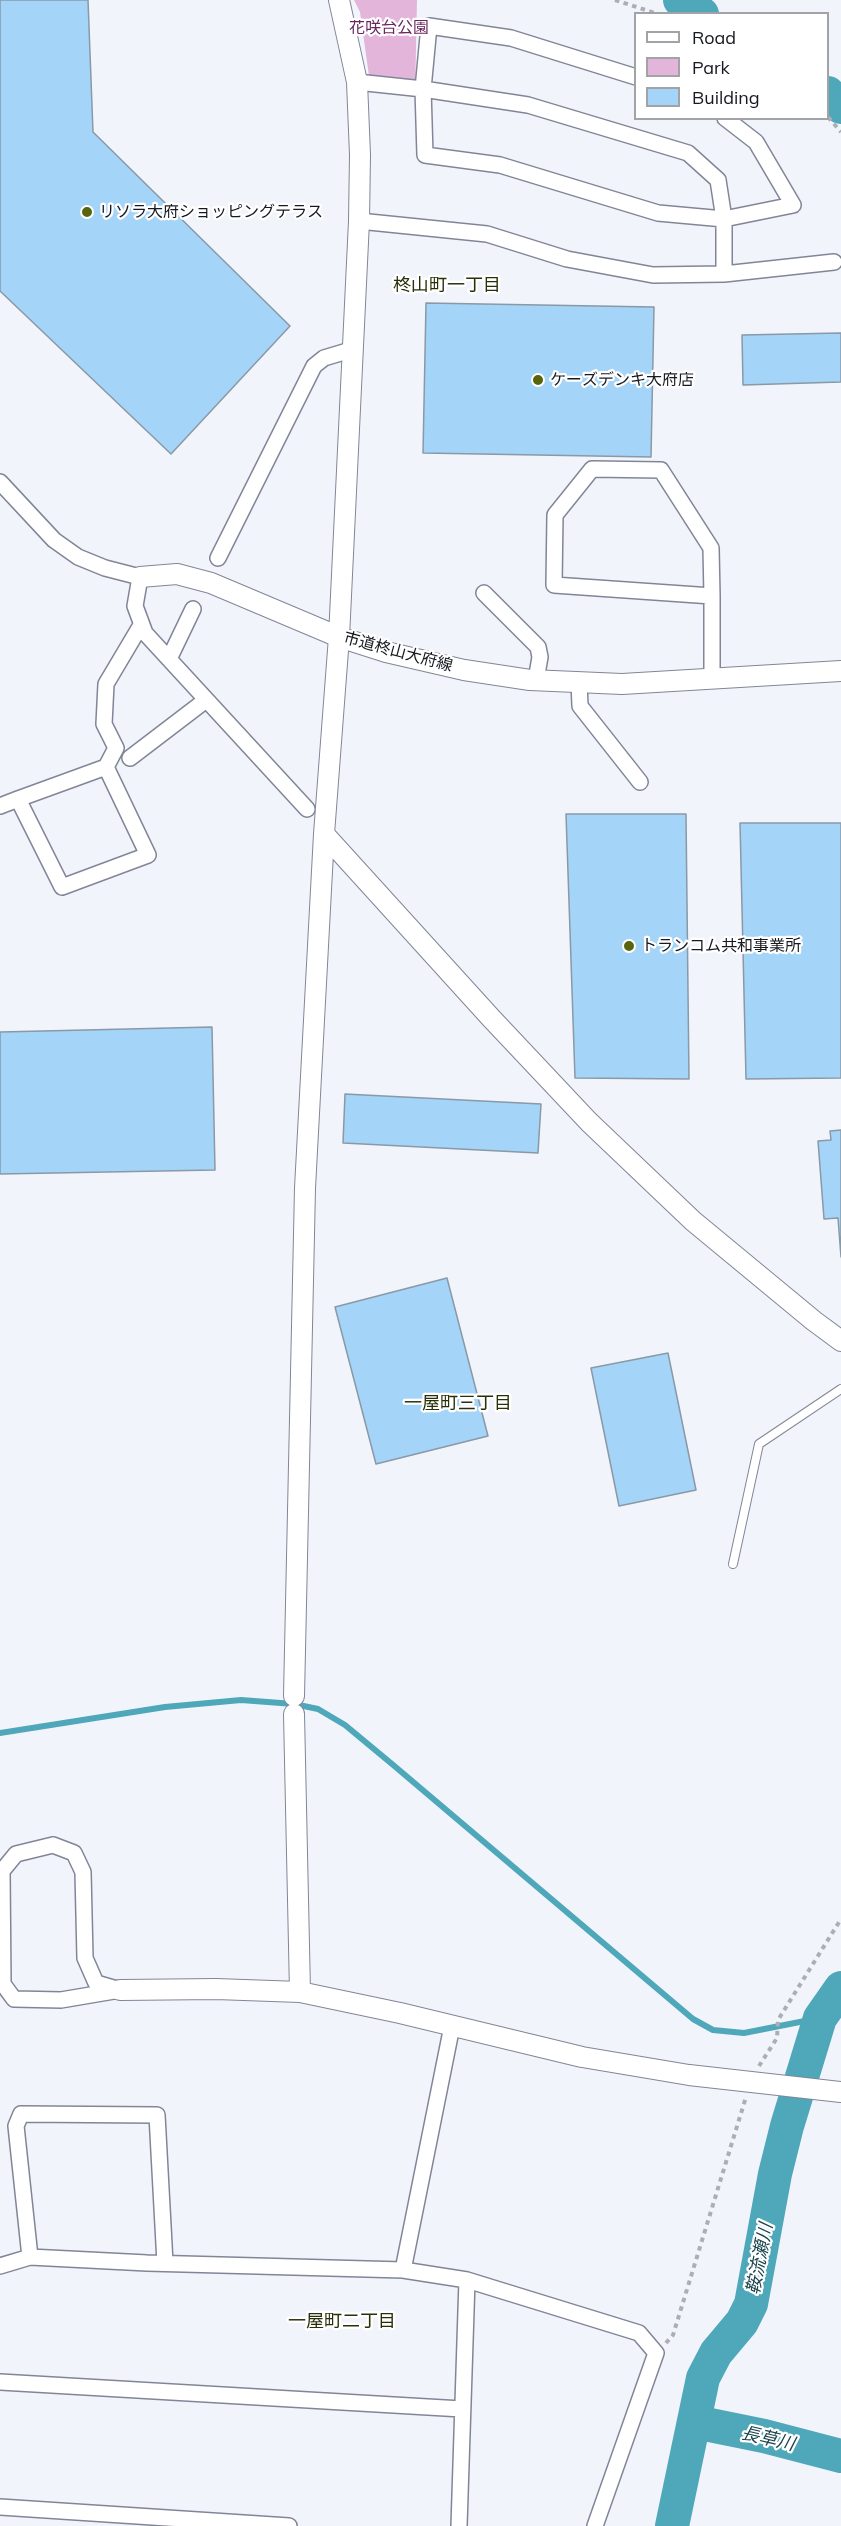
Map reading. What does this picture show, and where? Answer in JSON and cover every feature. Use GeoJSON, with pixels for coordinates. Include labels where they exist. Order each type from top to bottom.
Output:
{"type":"FeatureCollection","features":[{"type":"Feature","properties":{"kind":"street"},"geometry":{"type":"LineString","coordinates":[[300,1992],[294,1705],[305,1188],[324,834],[339,637],[359,221],[360,155],[357,82],[339,0]]}},
{"type":"Feature","properties":{"kind":"street"},"geometry":{"type":"LineString","coordinates":[[634,76],[511,38],[429,26],[423,89],[425,155],[500,165],[658,213],[724,219],[793,205],[756,142],[728,120]]}},
{"type":"Feature","properties":{"kind":"street"},"geometry":{"type":"LineString","coordinates":[[357,82],[423,89],[528,105],[688,153],[718,180],[724,219],[723,274]]}},
{"type":"Feature","properties":{"kind":"street"},"geometry":{"type":"LineString","coordinates":[[359,221],[487,234],[567,259],[653,275],[723,274],[834,262]]}},
{"type":"Feature","properties":{"kind":"street"},"geometry":{"type":"LineString","coordinates":[[218,558],[314,366],[324,358],[354,349]]}},
{"type":"Feature","properties":{"kind":"street"},"geometry":{"type":"LineString","coordinates":[[712,596],[554,585],[555,515],[592,468],[661,470],[711,548],[712,596],[712,678]]}},
{"type":"Feature","properties":{"kind":"street","name":"市道柊山大府線"},"geometry":{"type":"LineString","coordinates":[[0,482],[54,540],[78,557],[105,568],[140,577],[177,574],[211,583],[339,637],[386,652],[464,670],[536,680],[622,684],[841,670]]}},
{"type":"Feature","properties":{"kind":"street"},"geometry":{"type":"LineString","coordinates":[[140,577],[135,606],[141,625],[150,639],[307,809]]}},
{"type":"Feature","properties":{"kind":"street"},"geometry":{"type":"LineString","coordinates":[[484,593],[538,647],[540,657],[536,680]]}},
{"type":"Feature","properties":{"kind":"street"},"geometry":{"type":"LineString","coordinates":[[169,660],[193,609]]}},
{"type":"Feature","properties":{"kind":"street"},"geometry":{"type":"LineString","coordinates":[[0,806],[106,767],[116,748],[104,724],[106,684],[141,625]]}},
{"type":"Feature","properties":{"kind":"street"},"geometry":{"type":"LineString","coordinates":[[579,682],[580,705],[639,782]]}},
{"type":"Feature","properties":{"kind":"street"},"geometry":{"type":"LineString","coordinates":[[130,758],[206,700]]}},
{"type":"Feature","properties":{"kind":"street"},"geometry":{"type":"LineString","coordinates":[[18,799],[62,887],[148,855],[106,767]]}},
{"type":"Feature","properties":{"kind":"street"},"geometry":{"type":"LineString","coordinates":[[324,834],[589,1122],[693,1221],[841,1341]]}},
{"type":"Feature","properties":{"kind":"street"},"geometry":{"type":"LineString","coordinates":[[120,1990],[96,1983],[85,1958],[83,1872],[74,1853],[53,1845],[16,1854],[2,1870],[3,1984],[14,1999],[61,2000],[120,1990],[216,1989],[300,1992],[582,2057],[689,2075],[841,2092]]}},
{"type":"Feature","properties":{"kind":"street"},"geometry":{"type":"LineString","coordinates":[[403,2270],[452,2026]]}},
{"type":"Feature","properties":{"kind":"street"},"geometry":{"type":"LineString","coordinates":[[30,2258],[16,2126],[21,2114],[156,2115],[165,2263]]}},
{"type":"Feature","properties":{"kind":"street"},"geometry":{"type":"LineString","coordinates":[[0,2266],[30,2258],[403,2270],[467,2280],[639,2332],[656,2353],[595,2526]]}},
{"type":"Feature","properties":{"kind":"street"},"geometry":{"type":"LineString","coordinates":[[459,2526],[467,2280]]}},
{"type":"Feature","properties":{"kind":"street"},"geometry":{"type":"LineString","coordinates":[[0,2382],[462,2409]]}},
{"type":"Feature","properties":{"kind":"street"},"geometry":{"type":"LineString","coordinates":[[0,2507],[246,2525],[289,2526]]}},
{"type":"Feature","properties":{"kind":"lane"},"geometry":{"type":"LineString","coordinates":[[733,1564],[759,1444],[841,1389]]}},
{"type":"Feature","properties":{"kind":"path"},"geometry":{"type":"LineString","coordinates":[[615,0],[652,12]]}},
{"type":"Feature","properties":{"kind":"path"},"geometry":{"type":"LineString","coordinates":[[829,118],[841,132]]}},
{"type":"Feature","properties":{"kind":"path"},"geometry":{"type":"LineString","coordinates":[[656,2353],[673,2335],[754,2083],[766,2051],[777,2038],[778,2020],[841,1919]]}},
{"type":"Feature","properties":{"kind":"green space","name":"花咲台公園"},"geometry":{"type":"Polygon","coordinates":[[[354,0],[417,0],[415,97],[371,90],[360,12],[354,0]]]}},
{"type":"Feature","properties":{"kind":"building","name":"リソラ大府ショッピングテラス"},"geometry":{"type":"Polygon","coordinates":[[[0,0],[88,0],[93,132],[290,326],[171,454],[0,291],[0,0]]]}},
{"type":"Feature","properties":{"kind":"building","name":"ケーズデンキ大府店"},"geometry":{"type":"Polygon","coordinates":[[[426,303],[654,307],[651,457],[423,453],[426,303]]]}},
{"type":"Feature","properties":{"kind":"building"},"geometry":{"type":"Polygon","coordinates":[[[841,333],[841,382],[743,385],[742,335],[841,333]]]}},
{"type":"Feature","properties":{"kind":"building","name":"トランコム共和事業所"},"geometry":{"type":"Polygon","coordinates":[[[566,814],[686,814],[689,1079],[575,1078],[566,814]]]}},
{"type":"Feature","properties":{"kind":"building","name":"トランコム共和事業所"},"geometry":{"type":"Polygon","coordinates":[[[740,823],[841,823],[841,1078],[746,1079],[740,823]]]}},
{"type":"Feature","properties":{"kind":"building"},"geometry":{"type":"Polygon","coordinates":[[[212,1027],[215,1170],[0,1174],[0,1032],[212,1027]]]}},
{"type":"Feature","properties":{"kind":"building"},"geometry":{"type":"Polygon","coordinates":[[[345,1094],[541,1104],[538,1153],[343,1143],[345,1094]]]}},
{"type":"Feature","properties":{"kind":"building"},"geometry":{"type":"Polygon","coordinates":[[[841,1130],[841,1257],[838,1218],[824,1219],[818,1141],[831,1140],[830,1131],[841,1130]]]}},
{"type":"Feature","properties":{"kind":"building"},"geometry":{"type":"Polygon","coordinates":[[[447,1278],[488,1436],[376,1464],[335,1307],[447,1278]]]}},
{"type":"Feature","properties":{"kind":"building"},"geometry":{"type":"Polygon","coordinates":[[[668,1353],[696,1490],[619,1506],[591,1368],[668,1353]]]}},
{"type":"Feature","properties":{"kind":"waterway","name":"鞍流瀬川"},"geometry":{"type":"LineString","coordinates":[[680,0],[699,12]]}},
{"type":"Feature","properties":{"kind":"waterway","name":"鞍流瀬川"},"geometry":{"type":"LineString","coordinates":[[829,94],[841,107]]}},
{"type":"Feature","properties":{"kind":"waterway"},"geometry":{"type":"LineString","coordinates":[[0,1733],[165,1707],[241,1700],[294,1704],[318,1709],[345,1725],[693,2019],[713,2030],[744,2033],[820,2018]]}},
{"type":"Feature","properties":{"kind":"waterway","name":"鞍流瀬川"},"geometry":{"type":"LineString","coordinates":[[672,2526],[703,2378],[716,2353],[742,2322],[751,2304],[775,2174],[787,2126],[820,2018],[841,1988]]}},
{"type":"Feature","properties":{"kind":"waterway","name":"長草川"},"geometry":{"type":"LineString","coordinates":[[695,2422],[764,2436],[841,2456]]}},
{"type":"Feature","properties":{"kind":"place","name":"リソラ大府ショッピングテラス"},"geometry":{"type":"Point","coordinates":[87,212]}},
{"type":"Feature","properties":{"kind":"place","name":"ケーズデンキ大府店"},"geometry":{"type":"Point","coordinates":[538,380]}},
{"type":"Feature","properties":{"kind":"place","name":"トランコム共和事業所"},"geometry":{"type":"Point","coordinates":[629,946]}},
{"type":"Feature","properties":{"kind":"district","name":"柊山町一丁目"},"geometry":{"type":"Point","coordinates":[447,286]}},
{"type":"Feature","properties":{"kind":"district","name":"一屋町三丁目"},"geometry":{"type":"Point","coordinates":[458,1404]}},
{"type":"Feature","properties":{"kind":"district","name":"一屋町二丁目"},"geometry":{"type":"Point","coordinates":[342,2322]}}]}
